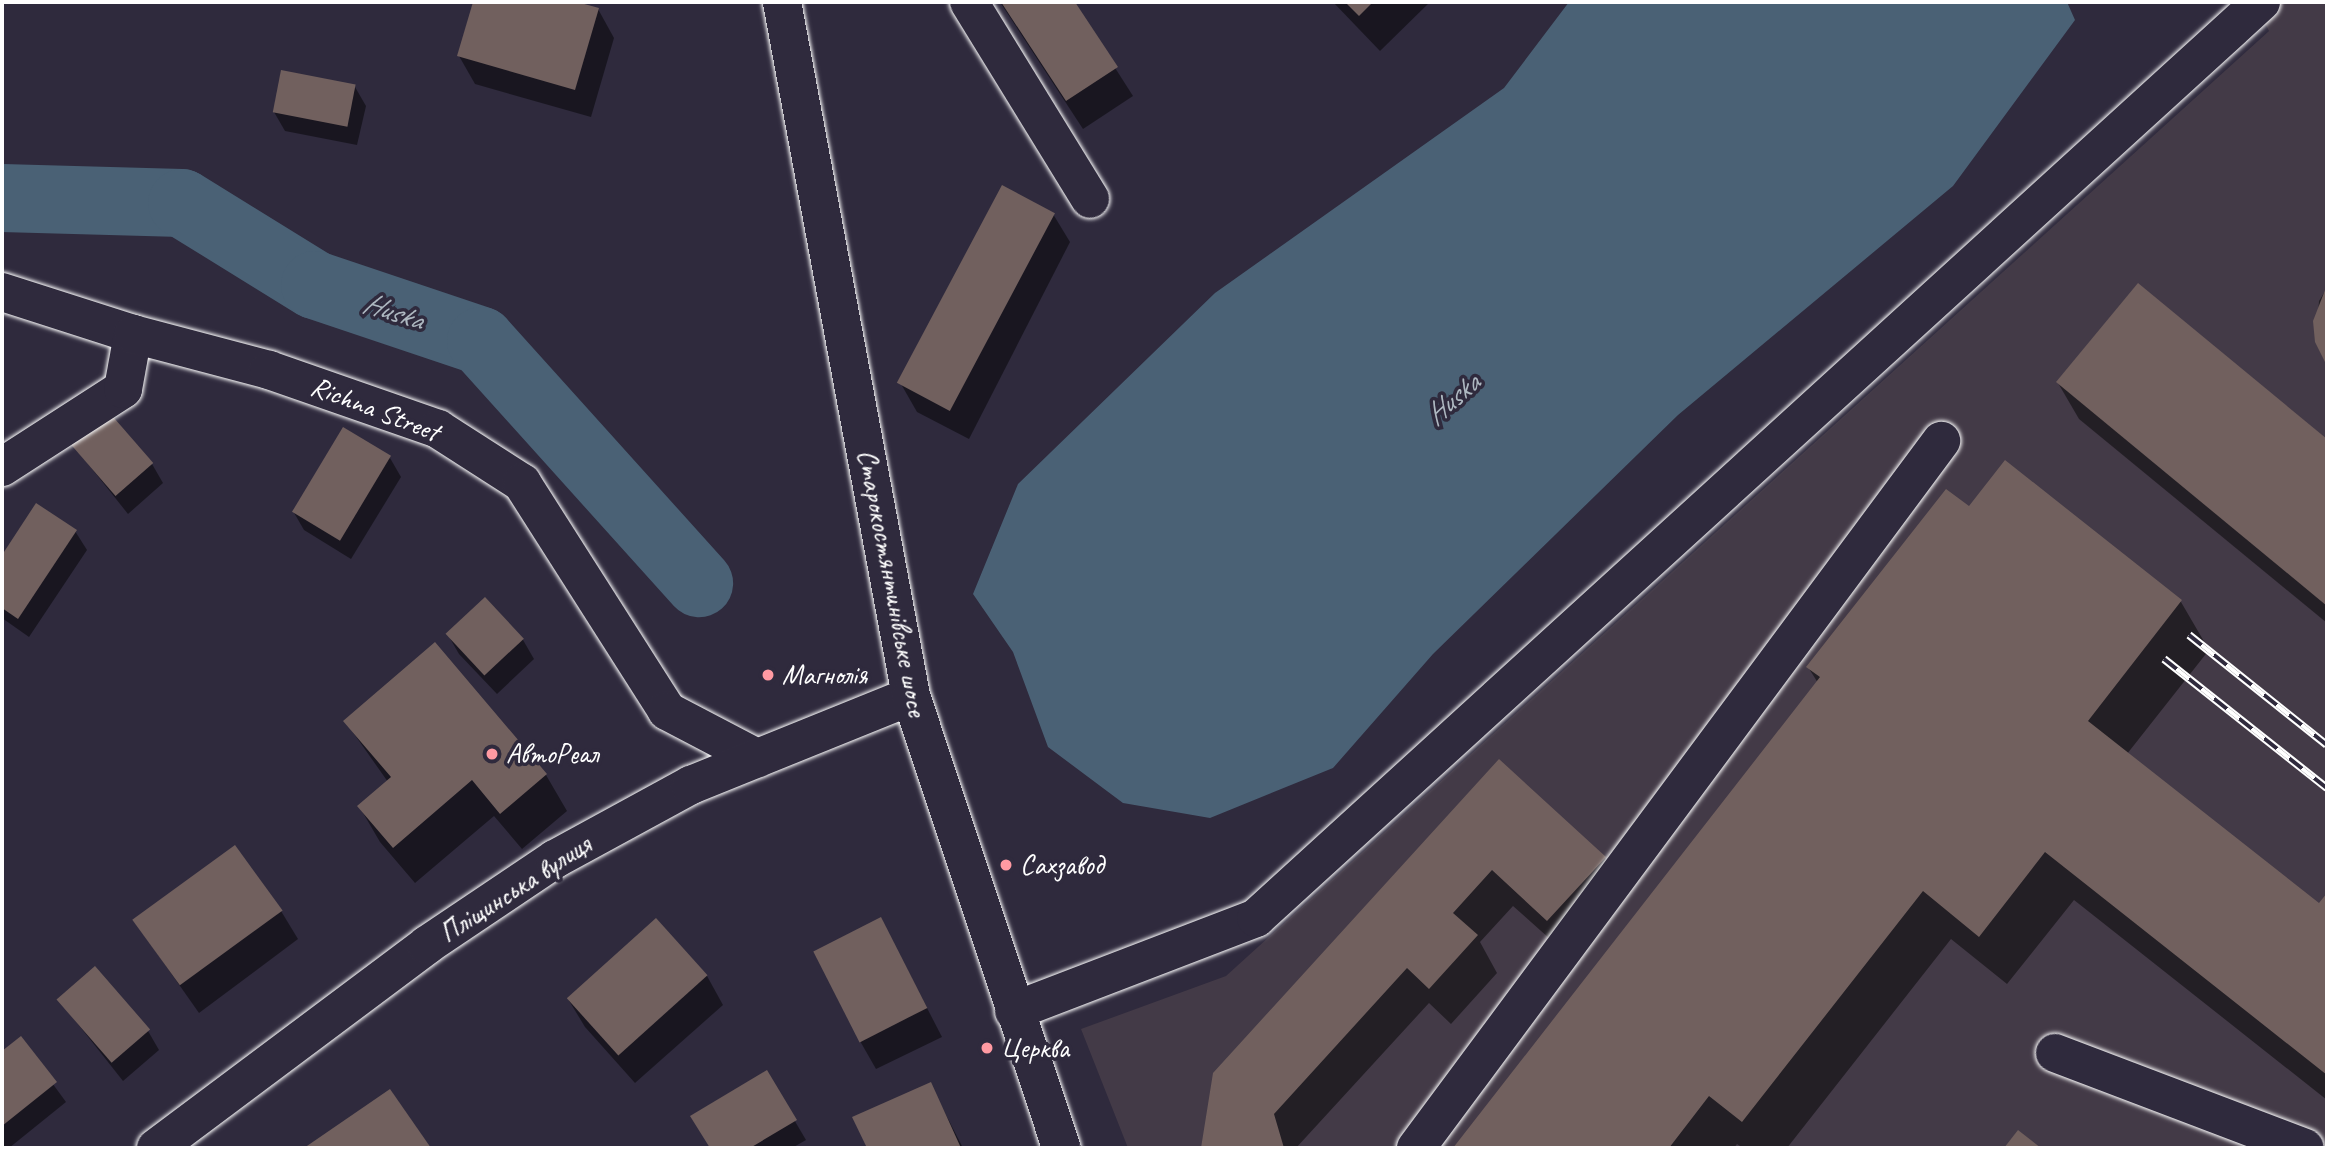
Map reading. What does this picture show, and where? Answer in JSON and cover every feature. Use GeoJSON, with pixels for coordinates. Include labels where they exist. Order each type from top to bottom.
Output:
{"type":"FeatureCollection","features":[{"type":"Feature","properties":{"kind":"street","name":"Старокостянтинівське шосе"},"geometry":{"type":"LineString","coordinates":[[782,2],[911,696],[1061,1148]]}},
{"type":"Feature","properties":{"kind":"street"},"geometry":{"type":"LineString","coordinates":[[969,2],[1090,199]]}},
{"type":"Feature","properties":{"kind":"street"},"geometry":{"type":"LineString","coordinates":[[1014,1011],[1256,918],[2261,2]]}},
{"type":"Feature","properties":{"kind":"street","name":"Richna Street"},"geometry":{"type":"LineString","coordinates":[[2,292],[133,334],[269,370],[438,429],[522,484],[667,712],[757,758]]}},
{"type":"Feature","properties":{"kind":"street"},"geometry":{"type":"LineString","coordinates":[[2,467],[123,389],[133,334]]}},
{"type":"Feature","properties":{"kind":"street"},"geometry":{"type":"LineString","coordinates":[[1416,1148],[1941,441]]}},
{"type":"Feature","properties":{"kind":"street","name":"Пліщинська вулиця"},"geometry":{"type":"LineString","coordinates":[[156,1148],[427,945],[555,859],[691,785],[911,696]]}},
{"type":"Feature","properties":{"kind":"street"},"geometry":{"type":"LineString","coordinates":[[2055,1053],[2305,1148]]}},
{"type":"Feature","properties":{"kind":"shaded area"},"geometry":{"type":"Polygon","coordinates":[[[2254,2],[2327,2],[2327,1148],[1128,1148],[1081,1029],[1226,976],[2269,31],[2254,2]]]}},
{"type":"Feature","properties":{"kind":"water"},"geometry":{"type":"Polygon","coordinates":[[[1569,2],[2067,2],[2075,20],[1953,186],[1678,415],[1433,654],[1333,768],[1210,818],[1123,803],[1048,747],[1013,652],[973,594],[1018,484],[1215,293],[1504,88],[1569,2]]]}},
{"type":"Feature","properties":{"kind":"building"},"geometry":{"type":"Polygon","coordinates":[[[473,2],[577,2],[599,8],[575,90],[457,56],[473,2]]]}},
{"type":"Feature","properties":{"kind":"building"},"geometry":{"type":"Polygon","coordinates":[[[1001,2],[1075,2],[1118,67],[1066,101],[1001,2]]]}},
{"type":"Feature","properties":{"kind":"building"},"geometry":{"type":"Polygon","coordinates":[[[1345,2],[1373,2],[1359,16],[1345,2]]]}},
{"type":"Feature","properties":{"kind":"building"},"geometry":{"type":"Polygon","coordinates":[[[281,70],[356,85],[347,127],[273,112],[281,70]]]}},
{"type":"Feature","properties":{"kind":"building"},"geometry":{"type":"Polygon","coordinates":[[[1002,185],[1055,213],[950,411],[897,383],[1002,185]]]}},
{"type":"Feature","properties":{"kind":"building"},"geometry":{"type":"Polygon","coordinates":[[[2138,283],[2327,439],[2327,606],[2056,382],[2138,283]]]}},
{"type":"Feature","properties":{"kind":"building"},"geometry":{"type":"Polygon","coordinates":[[[2327,285],[2327,366],[2315,342],[2313,321],[2327,285]]]}},
{"type":"Feature","properties":{"kind":"building"},"geometry":{"type":"Polygon","coordinates":[[[108,411],[153,463],[116,496],[70,444],[108,411]]]}},
{"type":"Feature","properties":{"kind":"building"},"geometry":{"type":"Polygon","coordinates":[[[343,427],[391,456],[340,541],[292,512],[343,427]]]}},
{"type":"Feature","properties":{"kind":"building"},"geometry":{"type":"Polygon","coordinates":[[[2005,460],[2182,600],[2088,721],[2319,903],[2327,893],[2327,1075],[2045,852],[1979,937],[1923,891],[1742,1122],[1709,1096],[1669,1148],[1453,1148],[1820,677],[1806,667],[1946,489],[1969,506],[2005,460]]]}},
{"type":"Feature","properties":{"kind":"building"},"geometry":{"type":"Polygon","coordinates":[[[36,503],[77,530],[18,619],[2,608],[2,555],[36,503]]]}},
{"type":"Feature","properties":{"kind":"building"},"geometry":{"type":"Polygon","coordinates":[[[485,597],[524,639],[484,676],[446,634],[485,597]]]}},
{"type":"Feature","properties":{"kind":"building"},"geometry":{"type":"Polygon","coordinates":[[[435,642],[547,774],[500,814],[472,780],[393,848],[357,806],[391,777],[343,721],[435,642]]]}},
{"type":"Feature","properties":{"kind":"building"},"geometry":{"type":"Polygon","coordinates":[[[1499,759],[1606,857],[1547,921],[1492,870],[1453,913],[1478,935],[1429,989],[1407,968],[1274,1114],[1284,1148],[1201,1148],[1213,1073],[1499,759]]]}},
{"type":"Feature","properties":{"kind":"building"},"geometry":{"type":"Polygon","coordinates":[[[235,845],[283,911],[180,985],[132,920],[235,845]]]}},
{"type":"Feature","properties":{"kind":"building"},"geometry":{"type":"Polygon","coordinates":[[[881,917],[927,1008],[860,1042],[813,952],[881,917]]]}},
{"type":"Feature","properties":{"kind":"building"},"geometry":{"type":"Polygon","coordinates":[[[656,918],[708,975],[618,1056],[567,998],[656,918]]]}},
{"type":"Feature","properties":{"kind":"building"},"geometry":{"type":"Polygon","coordinates":[[[95,966],[150,1029],[112,1063],[57,999],[95,966]]]}},
{"type":"Feature","properties":{"kind":"building"},"geometry":{"type":"Polygon","coordinates":[[[21,1036],[57,1082],[2,1126],[2,1051],[21,1036]]]}},
{"type":"Feature","properties":{"kind":"building"},"geometry":{"type":"Polygon","coordinates":[[[767,1070],[797,1120],[750,1148],[710,1148],[690,1116],[767,1070]]]}},
{"type":"Feature","properties":{"kind":"building"},"geometry":{"type":"Polygon","coordinates":[[[931,1082],[961,1148],[867,1148],[852,1117],[931,1082]]]}},
{"type":"Feature","properties":{"kind":"building"},"geometry":{"type":"Polygon","coordinates":[[[390,1089],[431,1148],[304,1148],[390,1089]]]}},
{"type":"Feature","properties":{"kind":"building"},"geometry":{"type":"Polygon","coordinates":[[[2018,1130],[2041,1148],[2004,1148],[2018,1130]]]}},
{"type":"Feature","properties":{"kind":"waterway","name":"Huska"},"geometry":{"type":"LineString","coordinates":[[2,198],[182,203],[315,285],[481,341],[699,583]]}},
{"type":"Feature","properties":{"kind":"railway"},"geometry":{"type":"LineString","coordinates":[[2189,635],[2327,745]]}},
{"type":"Feature","properties":{"kind":"railway"},"geometry":{"type":"LineString","coordinates":[[2164,659],[2327,788]]}},
{"type":"Feature","properties":{"kind":"place","name":"Магнолія"},"geometry":{"type":"Point","coordinates":[768,675]}},
{"type":"Feature","properties":{"kind":"place","name":"АвтоРеал"},"geometry":{"type":"Point","coordinates":[492,754]}},
{"type":"Feature","properties":{"kind":"place","name":"Сахзавод"},"geometry":{"type":"Point","coordinates":[1006,865]}},
{"type":"Feature","properties":{"kind":"place","name":"Церква"},"geometry":{"type":"Point","coordinates":[987,1048]}}]}
